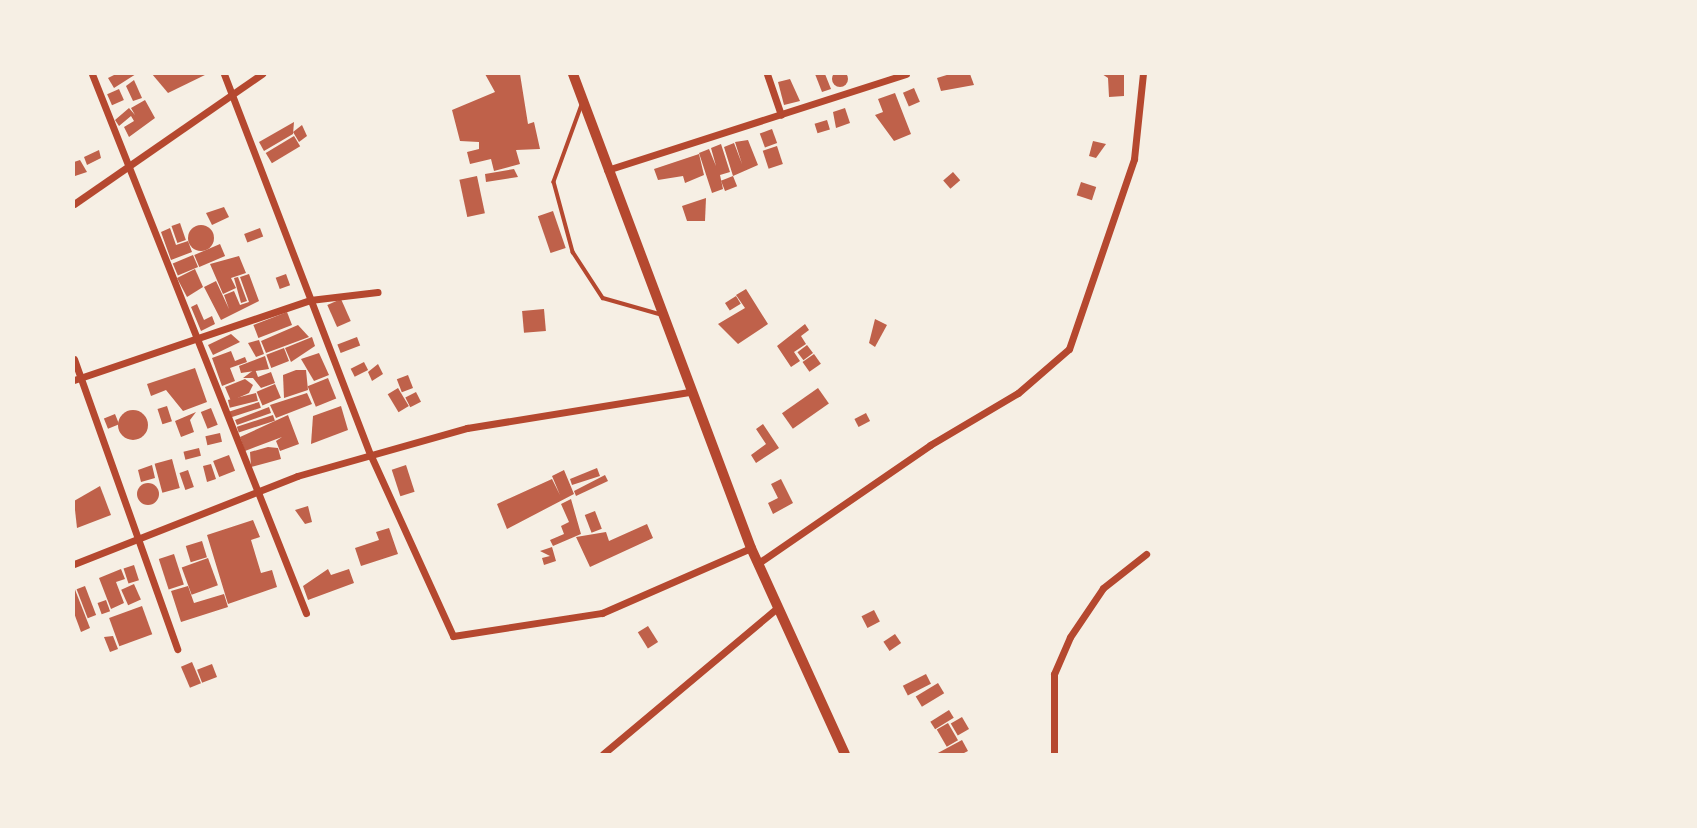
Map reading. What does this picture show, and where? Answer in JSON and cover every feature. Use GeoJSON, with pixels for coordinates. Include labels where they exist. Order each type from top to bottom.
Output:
{"type":"FeatureCollection","features":[{"type":"Feature","properties":{"kind":"highway"},"geometry":{"type":"LineString","coordinates":[[573,74],[689,392],[757,564],[845,754]]}},
{"type":"Feature","properties":{"kind":"street"},"geometry":{"type":"LineString","coordinates":[[92,74],[199,341],[256,494],[306,613]]}},
{"type":"Feature","properties":{"kind":"street"},"geometry":{"type":"LineString","coordinates":[[224,74],[371,456],[453,636],[602,612],[751,548]]}},
{"type":"Feature","properties":{"kind":"street"},"geometry":{"type":"LineString","coordinates":[[74,204],[262,74]]}},
{"type":"Feature","properties":{"kind":"street"},"geometry":{"type":"LineString","coordinates":[[767,74],[781,115]]}},
{"type":"Feature","properties":{"kind":"street"},"geometry":{"type":"LineString","coordinates":[[607,170],[906,74]]}},
{"type":"Feature","properties":{"kind":"street"},"geometry":{"type":"LineString","coordinates":[[757,564],[930,444],[1018,393],[1069,349],[1134,159],[1143,74]]}},
{"type":"Feature","properties":{"kind":"street"},"geometry":{"type":"LineString","coordinates":[[78,378],[199,341],[310,300],[378,292]]}},
{"type":"Feature","properties":{"kind":"street"},"geometry":{"type":"LineString","coordinates":[[74,359],[78,378],[140,539],[177,649]]}},
{"type":"Feature","properties":{"kind":"street"},"geometry":{"type":"LineString","coordinates":[[74,564],[256,494],[371,456],[478,426],[689,392]]}},
{"type":"Feature","properties":{"kind":"street"},"geometry":{"type":"LineString","coordinates":[[1054,754],[1054,674],[1070,638],[1102,588],[1146,554]]}},
{"type":"Feature","properties":{"kind":"street"},"geometry":{"type":"LineString","coordinates":[[603,754],[776,609]]}},
{"type":"Feature","properties":{"kind":"lane"},"geometry":{"type":"LineString","coordinates":[[583,103],[554,182],[572,251],[603,298],[660,314]]}},
{"type":"Feature","properties":{"kind":"building"},"geometry":{"type":"Polygon","coordinates":[[[837,71],[843,71],[848,79],[846,85],[837,87],[832,82],[832,76],[837,71]]]}},
{"type":"Feature","properties":{"kind":"building"},"geometry":{"type":"Polygon","coordinates":[[[116,74],[136,74],[114,88],[108,78],[116,74]]]}},
{"type":"Feature","properties":{"kind":"building"},"geometry":{"type":"Polygon","coordinates":[[[152,74],[207,74],[168,93],[152,74]]]}},
{"type":"Feature","properties":{"kind":"building"},"geometry":{"type":"Polygon","coordinates":[[[485,74],[520,74],[528,124],[534,122],[540,149],[516,150],[520,164],[494,171],[491,159],[470,164],[467,152],[479,149],[479,142],[460,141],[452,110],[495,92],[485,74]]]}},
{"type":"Feature","properties":{"kind":"building"},"geometry":{"type":"Polygon","coordinates":[[[815,74],[825,74],[831,89],[822,92],[815,74]]]}},
{"type":"Feature","properties":{"kind":"building"},"geometry":{"type":"Polygon","coordinates":[[[950,74],[970,74],[974,85],[941,91],[937,78],[950,74]]]}},
{"type":"Feature","properties":{"kind":"building"},"geometry":{"type":"Polygon","coordinates":[[[1102,74],[1124,74],[1124,96],[1109,97],[1108,78],[1102,74]]]}},
{"type":"Feature","properties":{"kind":"building"},"geometry":{"type":"Polygon","coordinates":[[[790,79],[800,101],[784,105],[778,82],[790,79]]]}},
{"type":"Feature","properties":{"kind":"building"},"geometry":{"type":"Polygon","coordinates":[[[134,80],[142,98],[133,101],[126,86],[134,80]]]}},
{"type":"Feature","properties":{"kind":"building"},"geometry":{"type":"Polygon","coordinates":[[[914,88],[920,102],[909,106],[903,93],[914,88]]]}},
{"type":"Feature","properties":{"kind":"building"},"geometry":{"type":"Polygon","coordinates":[[[119,89],[124,100],[112,105],[107,94],[119,89]]]}},
{"type":"Feature","properties":{"kind":"building"},"geometry":{"type":"Polygon","coordinates":[[[895,93],[911,134],[894,141],[875,115],[883,112],[878,99],[895,93]]]}},
{"type":"Feature","properties":{"kind":"building"},"geometry":{"type":"Polygon","coordinates":[[[145,100],[155,118],[129,137],[124,127],[134,121],[131,116],[119,126],[115,120],[129,108],[135,115],[131,108],[145,100]]]}},
{"type":"Feature","properties":{"kind":"building"},"geometry":{"type":"Polygon","coordinates":[[[845,108],[850,123],[836,128],[833,112],[845,108]]]}},
{"type":"Feature","properties":{"kind":"building"},"geometry":{"type":"Polygon","coordinates":[[[827,120],[830,130],[817,133],[815,124],[827,120]]]}},
{"type":"Feature","properties":{"kind":"building"},"geometry":{"type":"Polygon","coordinates":[[[294,122],[293,134],[264,151],[259,142],[294,122]]]}},
{"type":"Feature","properties":{"kind":"building"},"geometry":{"type":"Polygon","coordinates":[[[302,125],[307,136],[299,142],[293,132],[302,125]]]}},
{"type":"Feature","properties":{"kind":"building"},"geometry":{"type":"Polygon","coordinates":[[[772,129],[777,143],[765,148],[760,133],[772,129]]]}},
{"type":"Feature","properties":{"kind":"building"},"geometry":{"type":"Polygon","coordinates":[[[294,136],[300,146],[272,163],[266,153],[294,136]]]}},
{"type":"Feature","properties":{"kind":"building"},"geometry":{"type":"Polygon","coordinates":[[[748,140],[758,165],[733,176],[724,147],[734,143],[742,164],[735,142],[748,140]]]}},
{"type":"Feature","properties":{"kind":"building"},"geometry":{"type":"Polygon","coordinates":[[[1093,141],[1106,144],[1096,158],[1089,156],[1093,141]]]}},
{"type":"Feature","properties":{"kind":"building"},"geometry":{"type":"Polygon","coordinates":[[[721,144],[730,172],[720,175],[723,189],[712,193],[699,153],[709,149],[716,166],[711,148],[721,144]]]}},
{"type":"Feature","properties":{"kind":"building"},"geometry":{"type":"Polygon","coordinates":[[[777,146],[783,164],[769,169],[763,151],[777,146]]]}},
{"type":"Feature","properties":{"kind":"building"},"geometry":{"type":"Polygon","coordinates":[[[99,150],[101,158],[87,165],[84,157],[99,150]]]}},
{"type":"Feature","properties":{"kind":"building"},"geometry":{"type":"Polygon","coordinates":[[[699,154],[704,175],[685,183],[683,176],[658,180],[654,169],[699,154]]]}},
{"type":"Feature","properties":{"kind":"building"},"geometry":{"type":"Polygon","coordinates":[[[80,160],[87,172],[75,176],[74,162],[80,160]]]}},
{"type":"Feature","properties":{"kind":"building"},"geometry":{"type":"Polygon","coordinates":[[[514,169],[518,177],[486,182],[485,174],[514,169]]]}},
{"type":"Feature","properties":{"kind":"building"},"geometry":{"type":"Polygon","coordinates":[[[953,172],[960,180],[950,189],[943,181],[953,172]]]}},
{"type":"Feature","properties":{"kind":"building"},"geometry":{"type":"Polygon","coordinates":[[[477,176],[485,213],[467,217],[459,180],[477,176]]]}},
{"type":"Feature","properties":{"kind":"building"},"geometry":{"type":"Polygon","coordinates":[[[733,176],[737,186],[725,191],[721,181],[733,176]]]}},
{"type":"Feature","properties":{"kind":"building"},"geometry":{"type":"Polygon","coordinates":[[[1081,182],[1096,187],[1092,200],[1077,195],[1081,182]]]}},
{"type":"Feature","properties":{"kind":"building"},"geometry":{"type":"Polygon","coordinates":[[[706,198],[705,221],[687,221],[682,206],[706,198]]]}},
{"type":"Feature","properties":{"kind":"building"},"geometry":{"type":"Polygon","coordinates":[[[224,207],[229,217],[212,225],[206,213],[224,207]]]}},
{"type":"Feature","properties":{"kind":"building"},"geometry":{"type":"Polygon","coordinates":[[[553,211],[566,248],[551,253],[538,216],[553,211]]]}},
{"type":"Feature","properties":{"kind":"building"},"geometry":{"type":"Polygon","coordinates":[[[180,223],[186,240],[177,243],[171,226],[180,223]]]}},
{"type":"Feature","properties":{"kind":"building"},"geometry":{"type":"Polygon","coordinates":[[[201,225],[210,229],[214,238],[210,247],[201,251],[192,247],[188,238],[192,229],[201,225]]]}},
{"type":"Feature","properties":{"kind":"building"},"geometry":{"type":"Polygon","coordinates":[[[170,228],[176,245],[188,241],[192,252],[171,260],[161,232],[170,228]]]}},
{"type":"Feature","properties":{"kind":"building"},"geometry":{"type":"Polygon","coordinates":[[[260,228],[263,236],[247,242],[244,234],[260,228]]]}},
{"type":"Feature","properties":{"kind":"building"},"geometry":{"type":"Polygon","coordinates":[[[220,244],[225,256],[199,267],[194,255],[220,244]]]}},
{"type":"Feature","properties":{"kind":"building"},"geometry":{"type":"Polygon","coordinates":[[[193,255],[198,267],[178,276],[173,264],[193,255]]]}},
{"type":"Feature","properties":{"kind":"building"},"geometry":{"type":"Polygon","coordinates":[[[239,256],[246,273],[231,278],[236,288],[223,294],[210,264],[239,256]]]}},
{"type":"Feature","properties":{"kind":"building"},"geometry":{"type":"Polygon","coordinates":[[[195,269],[203,287],[187,297],[177,278],[195,269]]]}},
{"type":"Feature","properties":{"kind":"building"},"geometry":{"type":"Polygon","coordinates":[[[249,274],[259,301],[221,320],[204,287],[216,281],[229,309],[224,295],[234,291],[240,305],[249,302],[240,277],[249,274]]]}},
{"type":"Feature","properties":{"kind":"building"},"geometry":{"type":"Polygon","coordinates":[[[286,274],[290,285],[280,289],[276,278],[286,274]]]}},
{"type":"Feature","properties":{"kind":"building"},"geometry":{"type":"Polygon","coordinates":[[[238,277],[247,301],[241,303],[234,278],[238,277]]]}},
{"type":"Feature","properties":{"kind":"building"},"geometry":{"type":"Polygon","coordinates":[[[746,289],[768,324],[738,344],[718,324],[745,308],[736,295],[746,289]]]}},
{"type":"Feature","properties":{"kind":"building"},"geometry":{"type":"Polygon","coordinates":[[[736,296],[741,304],[730,311],[725,303],[736,296]]]}},
{"type":"Feature","properties":{"kind":"building"},"geometry":{"type":"Polygon","coordinates":[[[341,299],[351,321],[337,327],[327,305],[341,299]]]}},
{"type":"Feature","properties":{"kind":"building"},"geometry":{"type":"Polygon","coordinates":[[[197,304],[204,320],[212,316],[215,324],[201,331],[191,307],[197,304]]]}},
{"type":"Feature","properties":{"kind":"building"},"geometry":{"type":"Polygon","coordinates":[[[544,309],[546,331],[524,333],[522,311],[544,309]]]}},
{"type":"Feature","properties":{"kind":"building"},"geometry":{"type":"Polygon","coordinates":[[[287,312],[292,325],[258,338],[253,325],[287,312]]]}},
{"type":"Feature","properties":{"kind":"building"},"geometry":{"type":"Polygon","coordinates":[[[875,319],[887,325],[875,347],[869,343],[875,319]]]}},
{"type":"Feature","properties":{"kind":"building"},"geometry":{"type":"Polygon","coordinates":[[[805,324],[809,330],[801,336],[806,344],[794,352],[800,361],[791,367],[777,346],[805,324]]]}},
{"type":"Feature","properties":{"kind":"building"},"geometry":{"type":"Polygon","coordinates":[[[298,325],[309,337],[266,353],[261,341],[298,325]]]}},
{"type":"Feature","properties":{"kind":"building"},"geometry":{"type":"Polygon","coordinates":[[[231,334],[240,342],[213,355],[208,345],[231,334]]]}},
{"type":"Feature","properties":{"kind":"building"},"geometry":{"type":"Polygon","coordinates":[[[312,337],[315,346],[291,362],[285,348],[312,337]]]}},
{"type":"Feature","properties":{"kind":"building"},"geometry":{"type":"Polygon","coordinates":[[[357,337],[360,345],[341,353],[337,345],[357,337]]]}},
{"type":"Feature","properties":{"kind":"building"},"geometry":{"type":"Polygon","coordinates":[[[259,340],[264,354],[256,357],[248,343],[259,340]]]}},
{"type":"Feature","properties":{"kind":"building"},"geometry":{"type":"Polygon","coordinates":[[[807,345],[813,353],[803,360],[797,352],[807,345]]]}},
{"type":"Feature","properties":{"kind":"building"},"geometry":{"type":"Polygon","coordinates":[[[284,348],[289,361],[271,368],[266,355],[284,348]]]}},
{"type":"Feature","properties":{"kind":"building"},"geometry":{"type":"Polygon","coordinates":[[[231,351],[235,361],[245,357],[247,362],[230,368],[235,381],[222,386],[212,358],[231,351]]]}},
{"type":"Feature","properties":{"kind":"building"},"geometry":{"type":"Polygon","coordinates":[[[319,353],[329,375],[314,381],[301,359],[319,353]]]}},
{"type":"Feature","properties":{"kind":"building"},"geometry":{"type":"Polygon","coordinates":[[[814,354],[821,364],[809,372],[803,362],[814,354]]]}},
{"type":"Feature","properties":{"kind":"building"},"geometry":{"type":"Polygon","coordinates":[[[265,356],[269,369],[241,373],[239,366],[265,356]]]}},
{"type":"Feature","properties":{"kind":"building"},"geometry":{"type":"Polygon","coordinates":[[[364,362],[368,370],[355,377],[351,369],[364,362]]]}},
{"type":"Feature","properties":{"kind":"building"},"geometry":{"type":"Polygon","coordinates":[[[378,364],[383,374],[372,381],[368,372],[378,364]]]}},
{"type":"Feature","properties":{"kind":"building"},"geometry":{"type":"Polygon","coordinates":[[[195,368],[207,402],[183,411],[166,390],[151,396],[147,384],[195,368]]]}},
{"type":"Feature","properties":{"kind":"building"},"geometry":{"type":"Polygon","coordinates":[[[255,369],[258,377],[271,372],[275,383],[261,388],[253,378],[243,378],[255,369]]]}},
{"type":"Feature","properties":{"kind":"building"},"geometry":{"type":"Polygon","coordinates":[[[296,370],[306,370],[308,390],[284,398],[283,375],[296,370]]]}},
{"type":"Feature","properties":{"kind":"building"},"geometry":{"type":"Polygon","coordinates":[[[408,375],[413,388],[402,392],[397,379],[408,375]]]}},
{"type":"Feature","properties":{"kind":"building"},"geometry":{"type":"Polygon","coordinates":[[[328,378],[336,398],[316,407],[308,386],[328,378]]]}},
{"type":"Feature","properties":{"kind":"building"},"geometry":{"type":"Polygon","coordinates":[[[245,379],[253,385],[249,393],[231,401],[225,387],[245,379]]]}},
{"type":"Feature","properties":{"kind":"building"},"geometry":{"type":"Polygon","coordinates":[[[275,384],[281,398],[262,406],[257,392],[275,384]]]}},
{"type":"Feature","properties":{"kind":"building"},"geometry":{"type":"Polygon","coordinates":[[[398,388],[409,406],[399,412],[388,394],[398,388]]]}},
{"type":"Feature","properties":{"kind":"building"},"geometry":{"type":"Polygon","coordinates":[[[818,388],[829,404],[793,429],[782,413],[818,388]]]}},
{"type":"Feature","properties":{"kind":"building"},"geometry":{"type":"Polygon","coordinates":[[[416,392],[421,402],[410,407],[405,397],[416,392]]]}},
{"type":"Feature","properties":{"kind":"building"},"geometry":{"type":"Polygon","coordinates":[[[256,393],[258,401],[230,408],[228,400],[256,393]]]}},
{"type":"Feature","properties":{"kind":"building"},"geometry":{"type":"Polygon","coordinates":[[[307,393],[312,404],[276,418],[270,405],[307,393]]]}},
{"type":"Feature","properties":{"kind":"building"},"geometry":{"type":"Polygon","coordinates":[[[259,402],[261,408],[231,417],[230,412],[259,402]]]}},
{"type":"Feature","properties":{"kind":"building"},"geometry":{"type":"Polygon","coordinates":[[[167,406],[172,421],[162,424],[157,409],[167,406]]]}},
{"type":"Feature","properties":{"kind":"building"},"geometry":{"type":"Polygon","coordinates":[[[341,406],[348,430],[311,444],[313,416],[341,406]]]}},
{"type":"Feature","properties":{"kind":"building"},"geometry":{"type":"Polygon","coordinates":[[[269,407],[271,413],[237,425],[235,420],[269,407]]]}},
{"type":"Feature","properties":{"kind":"building"},"geometry":{"type":"Polygon","coordinates":[[[211,408],[218,425],[208,429],[201,412],[211,408]]]}},
{"type":"Feature","properties":{"kind":"building"},"geometry":{"type":"Polygon","coordinates":[[[133,410],[143,415],[148,425],[143,435],[133,440],[123,435],[118,425],[123,415],[133,410]]]}},
{"type":"Feature","properties":{"kind":"building"},"geometry":{"type":"Polygon","coordinates":[[[196,412],[190,420],[194,432],[181,437],[175,421],[196,412]]]}},
{"type":"Feature","properties":{"kind":"building"},"geometry":{"type":"Polygon","coordinates":[[[866,413],[870,421],[859,427],[854,419],[866,413]]]}},
{"type":"Feature","properties":{"kind":"building"},"geometry":{"type":"Polygon","coordinates":[[[115,414],[119,424],[108,429],[104,418],[115,414]]]}},
{"type":"Feature","properties":{"kind":"building"},"geometry":{"type":"Polygon","coordinates":[[[273,415],[275,421],[239,432],[237,427],[273,415]]]}},
{"type":"Feature","properties":{"kind":"building"},"geometry":{"type":"Polygon","coordinates":[[[288,415],[299,444],[280,451],[276,441],[282,437],[245,451],[240,437],[288,415]]]}},
{"type":"Feature","properties":{"kind":"building"},"geometry":{"type":"Polygon","coordinates":[[[763,424],[779,448],[756,463],[751,455],[766,444],[756,429],[763,424]]]}},
{"type":"Feature","properties":{"kind":"building"},"geometry":{"type":"Polygon","coordinates":[[[220,433],[222,442],[207,445],[205,436],[220,433]]]}},
{"type":"Feature","properties":{"kind":"building"},"geometry":{"type":"Polygon","coordinates":[[[268,447],[278,448],[281,459],[251,467],[250,452],[268,447]]]}},
{"type":"Feature","properties":{"kind":"building"},"geometry":{"type":"Polygon","coordinates":[[[199,448],[201,456],[185,460],[183,452],[199,448]]]}},
{"type":"Feature","properties":{"kind":"building"},"geometry":{"type":"Polygon","coordinates":[[[229,455],[235,471],[219,477],[213,461],[229,455]]]}},
{"type":"Feature","properties":{"kind":"building"},"geometry":{"type":"Polygon","coordinates":[[[172,459],[180,488],[162,493],[155,464],[172,459]]]}},
{"type":"Feature","properties":{"kind":"building"},"geometry":{"type":"Polygon","coordinates":[[[211,464],[216,479],[207,482],[203,466],[211,464]]]}},
{"type":"Feature","properties":{"kind":"building"},"geometry":{"type":"Polygon","coordinates":[[[152,465],[155,478],[141,482],[138,470],[152,465]]]}},
{"type":"Feature","properties":{"kind":"building"},"geometry":{"type":"Polygon","coordinates":[[[406,465],[415,492],[400,496],[392,470],[406,465]]]}},
{"type":"Feature","properties":{"kind":"building"},"geometry":{"type":"Polygon","coordinates":[[[597,468],[600,476],[572,485],[570,479],[597,468]]]}},
{"type":"Feature","properties":{"kind":"building"},"geometry":{"type":"Polygon","coordinates":[[[188,470],[194,487],[185,490],[179,473],[188,470]]]}},
{"type":"Feature","properties":{"kind":"building"},"geometry":{"type":"Polygon","coordinates":[[[564,470],[574,494],[507,529],[497,504],[552,479],[560,495],[552,476],[564,470]]]}},
{"type":"Feature","properties":{"kind":"building"},"geometry":{"type":"Polygon","coordinates":[[[605,475],[608,481],[576,496],[574,491],[605,475]]]}},
{"type":"Feature","properties":{"kind":"building"},"geometry":{"type":"Polygon","coordinates":[[[781,479],[793,503],[773,514],[768,503],[778,498],[771,484],[781,479]]]}},
{"type":"Feature","properties":{"kind":"building"},"geometry":{"type":"Polygon","coordinates":[[[148,483],[156,486],[159,494],[156,502],[148,505],[140,502],[137,494],[140,486],[148,483]]]}},
{"type":"Feature","properties":{"kind":"building"},"geometry":{"type":"Polygon","coordinates":[[[100,486],[111,515],[77,528],[74,501],[100,486]]]}},
{"type":"Feature","properties":{"kind":"building"},"geometry":{"type":"Polygon","coordinates":[[[571,499],[581,534],[553,546],[550,540],[564,534],[561,526],[569,522],[561,504],[571,499]]]}},
{"type":"Feature","properties":{"kind":"building"},"geometry":{"type":"Polygon","coordinates":[[[308,506],[312,522],[305,524],[295,510],[308,506]]]}},
{"type":"Feature","properties":{"kind":"building"},"geometry":{"type":"Polygon","coordinates":[[[595,511],[602,529],[592,533],[585,515],[595,511]]]}},
{"type":"Feature","properties":{"kind":"building"},"geometry":{"type":"Polygon","coordinates":[[[253,520],[260,537],[251,540],[261,573],[272,570],[277,587],[228,604],[207,535],[253,520]]]}},
{"type":"Feature","properties":{"kind":"building"},"geometry":{"type":"Polygon","coordinates":[[[647,524],[653,538],[590,567],[576,537],[606,532],[609,541],[647,524]]]}},
{"type":"Feature","properties":{"kind":"building"},"geometry":{"type":"Polygon","coordinates":[[[389,528],[398,554],[361,566],[355,548],[379,540],[376,532],[389,528]]]}},
{"type":"Feature","properties":{"kind":"building"},"geometry":{"type":"Polygon","coordinates":[[[202,541],[207,557],[191,562],[186,546],[202,541]]]}},
{"type":"Feature","properties":{"kind":"building"},"geometry":{"type":"Polygon","coordinates":[[[552,547],[556,561],[544,565],[542,558],[550,556],[540,551],[552,547]]]}},
{"type":"Feature","properties":{"kind":"building"},"geometry":{"type":"Polygon","coordinates":[[[174,554],[184,584],[169,589],[159,559],[174,554]]]}},
{"type":"Feature","properties":{"kind":"building"},"geometry":{"type":"Polygon","coordinates":[[[208,558],[218,585],[192,595],[182,568],[208,558]]]}},
{"type":"Feature","properties":{"kind":"building"},"geometry":{"type":"Polygon","coordinates":[[[134,565],[139,580],[128,584],[124,568],[134,565]]]}},
{"type":"Feature","properties":{"kind":"building"},"geometry":{"type":"Polygon","coordinates":[[[121,569],[125,579],[116,582],[124,603],[111,609],[99,578],[121,569]]]}},
{"type":"Feature","properties":{"kind":"building"},"geometry":{"type":"Polygon","coordinates":[[[328,569],[331,575],[349,569],[354,583],[308,600],[303,586],[328,569]]]}},
{"type":"Feature","properties":{"kind":"building"},"geometry":{"type":"Polygon","coordinates":[[[134,584],[141,600],[128,605],[121,590],[134,584]]]}},
{"type":"Feature","properties":{"kind":"building"},"geometry":{"type":"Polygon","coordinates":[[[85,586],[96,615],[88,618],[77,589],[85,586]]]}},
{"type":"Feature","properties":{"kind":"building"},"geometry":{"type":"Polygon","coordinates":[[[188,586],[194,603],[224,594],[228,607],[181,622],[171,591],[188,586]]]}},
{"type":"Feature","properties":{"kind":"building"},"geometry":{"type":"Polygon","coordinates":[[[74,587],[90,628],[81,632],[74,613],[74,587]]]}},
{"type":"Feature","properties":{"kind":"building"},"geometry":{"type":"Polygon","coordinates":[[[106,600],[110,611],[102,614],[98,603],[106,600]]]}},
{"type":"Feature","properties":{"kind":"building"},"geometry":{"type":"Polygon","coordinates":[[[142,606],[152,634],[119,646],[109,618],[142,606]]]}},
{"type":"Feature","properties":{"kind":"building"},"geometry":{"type":"Polygon","coordinates":[[[874,610],[880,622],[867,628],[862,616],[874,610]]]}},
{"type":"Feature","properties":{"kind":"building"},"geometry":{"type":"Polygon","coordinates":[[[648,626],[658,642],[648,648],[638,632],[648,626]]]}},
{"type":"Feature","properties":{"kind":"building"},"geometry":{"type":"Polygon","coordinates":[[[895,634],[901,643],[890,651],[883,642],[895,634]]]}},
{"type":"Feature","properties":{"kind":"building"},"geometry":{"type":"Polygon","coordinates":[[[113,636],[118,649],[110,652],[104,637],[113,636]]]}},
{"type":"Feature","properties":{"kind":"building"},"geometry":{"type":"Polygon","coordinates":[[[192,662],[201,683],[190,688],[181,667],[192,662]]]}},
{"type":"Feature","properties":{"kind":"building"},"geometry":{"type":"Polygon","coordinates":[[[212,664],[217,677],[202,683],[197,670],[212,664]]]}},
{"type":"Feature","properties":{"kind":"building"},"geometry":{"type":"Polygon","coordinates":[[[926,674],[931,684],[908,696],[903,686],[926,674]]]}},
{"type":"Feature","properties":{"kind":"building"},"geometry":{"type":"Polygon","coordinates":[[[938,683],[944,693],[922,707],[916,696],[938,683]]]}},
{"type":"Feature","properties":{"kind":"building"},"geometry":{"type":"Polygon","coordinates":[[[949,710],[954,718],[935,729],[930,722],[949,710]]]}},
{"type":"Feature","properties":{"kind":"building"},"geometry":{"type":"Polygon","coordinates":[[[962,717],[969,729],[958,736],[951,724],[962,717]]]}},
{"type":"Feature","properties":{"kind":"building"},"geometry":{"type":"Polygon","coordinates":[[[948,723],[958,740],[947,747],[937,730],[948,723]]]}},
{"type":"Feature","properties":{"kind":"building"},"geometry":{"type":"Polygon","coordinates":[[[962,740],[968,751],[962,754],[936,754],[962,740]]]}}]}
